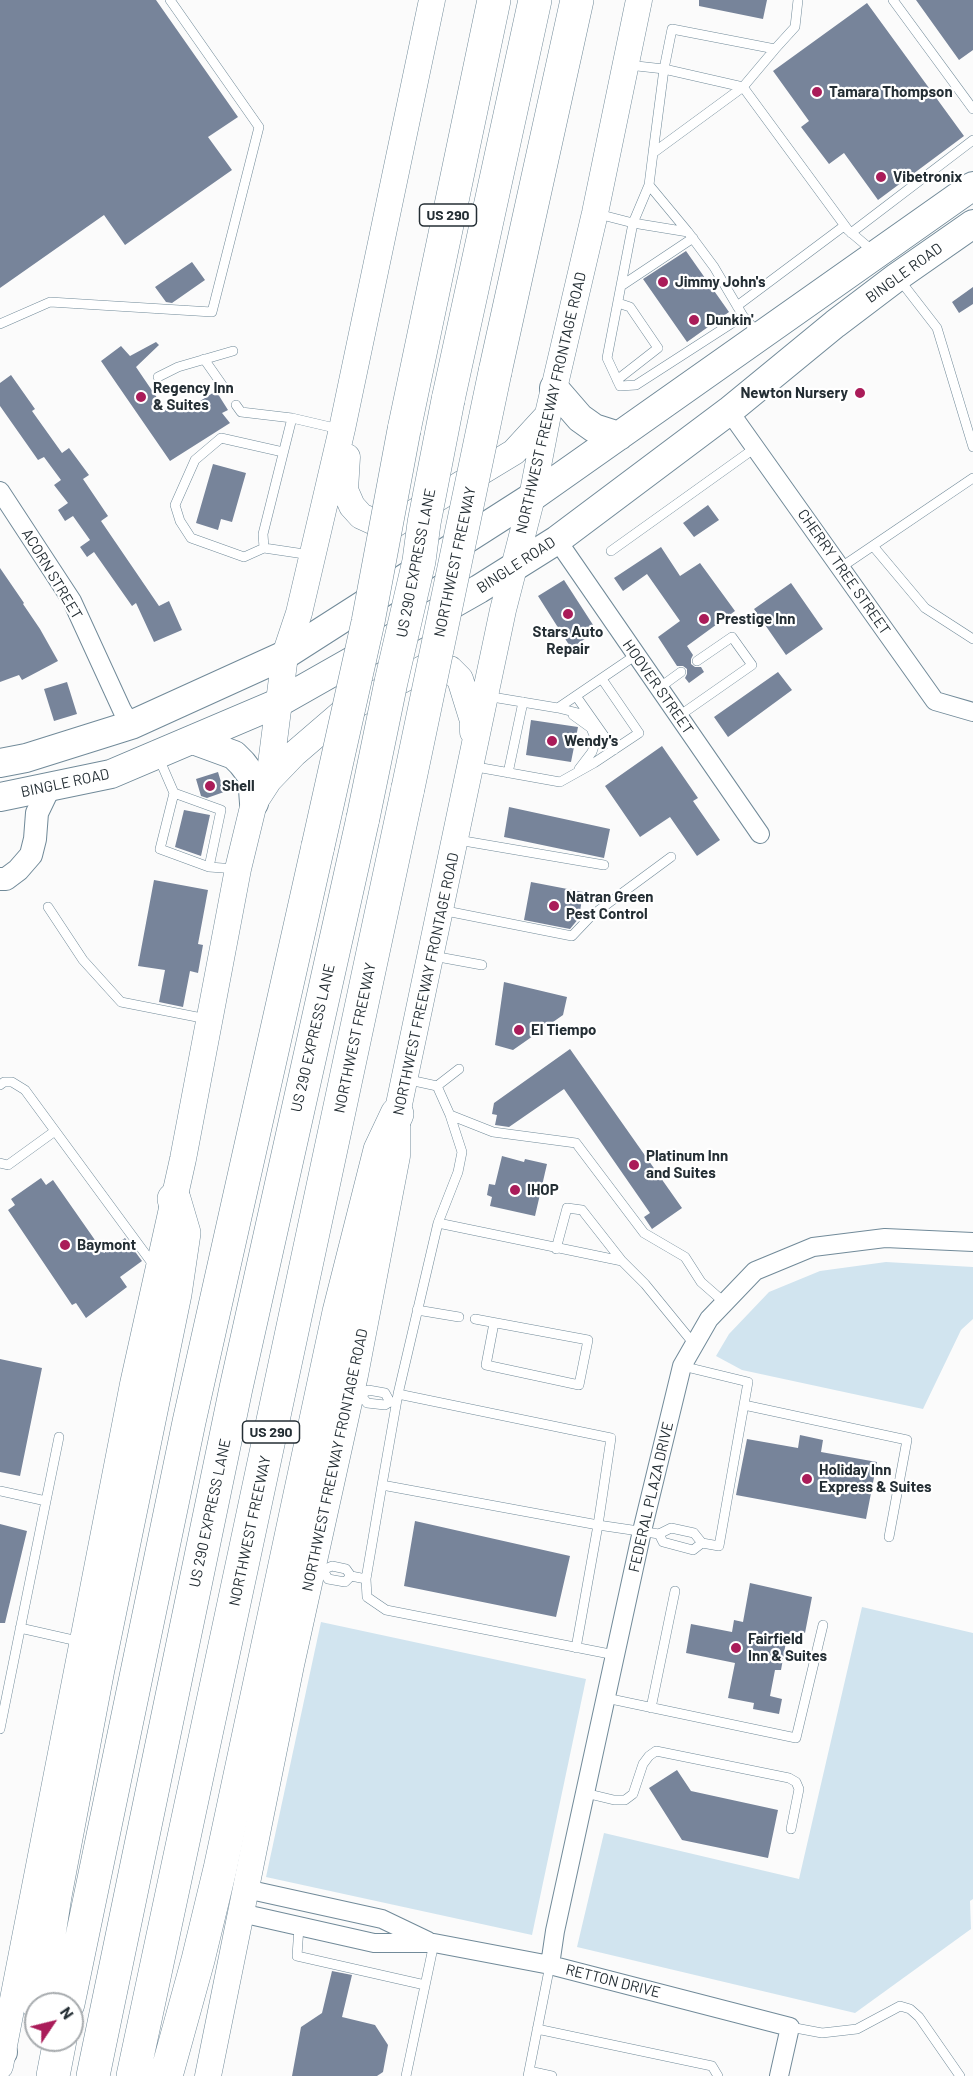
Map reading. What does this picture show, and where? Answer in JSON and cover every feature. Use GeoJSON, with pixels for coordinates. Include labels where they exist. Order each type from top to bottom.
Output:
{"type":"FeatureCollection","features":[{"type":"Feature","properties":{"kind":"highway","name":"US 290"},"geometry":{"type":"LineString","coordinates":[[70,1992],[189,1422],[368,622],[404,430],[494,0]]}},
{"type":"Feature","properties":{"kind":"highway","name":"US 290 EXPRESS LANE"},"geometry":{"type":"LineString","coordinates":[[93,2076],[236,1388],[419,561],[424,523],[448,400],[535,0]]}},
{"type":"Feature","properties":{"kind":"highway","name":"NORTHWEST FREEWAY"},"geometry":{"type":"LineString","coordinates":[[134,2076],[495,372],[577,0]]}},
{"type":"Feature","properties":{"kind":"highway"},"geometry":{"type":"LineString","coordinates":[[166,2076],[220,1869],[339,1312],[380,1150],[397,1114]]}},
{"type":"Feature","properties":{"kind":"highway"},"geometry":{"type":"LineString","coordinates":[[40,1992],[55,1896],[98,1669],[175,1294],[184,1233],[174,1199]]}},
{"type":"Feature","properties":{"kind":"main road"},"geometry":{"type":"LineString","coordinates":[[269,780],[285,654],[299,613],[350,394],[432,0]]}},
{"type":"Feature","properties":{"kind":"main road","name":"NORTHWEST FREEWAY FRONTAGE ROAD"},"geometry":{"type":"LineString","coordinates":[[208,2076],[243,1901],[356,1394],[397,1156],[397,1114],[430,955],[512,569],[532,497],[551,401],[595,213],[639,0]]}},
{"type":"Feature","properties":{"kind":"main road","name":"BINGLE ROAD"},"geometry":{"type":"LineString","coordinates":[[0,763],[26,758],[123,727],[285,654],[532,497],[619,436],[752,326],[876,254],[973,186]]}},
{"type":"Feature","properties":{"kind":"main road","name":"BINGLE ROAD"},"geometry":{"type":"LineString","coordinates":[[0,797],[111,774],[193,740],[278,703],[480,589],[557,540],[729,411],[835,324],[973,224]]}},
{"type":"Feature","properties":{"kind":"main road"},"geometry":{"type":"LineString","coordinates":[[876,254],[897,277]]}},
{"type":"Feature","properties":{"kind":"main road"},"geometry":{"type":"LineString","coordinates":[[350,394],[345,490],[352,506],[361,516],[383,526],[395,524],[514,452],[551,401],[594,428],[619,436]]}},
{"type":"Feature","properties":{"kind":"main road"},"geometry":{"type":"LineString","coordinates":[[254,803],[269,780],[294,754],[344,711],[426,667],[450,669],[460,679],[473,721],[472,760]]}},
{"type":"Feature","properties":{"kind":"main road"},"geometry":{"type":"LineString","coordinates":[[0,789],[16,777],[123,727]]}},
{"type":"Feature","properties":{"kind":"main road"},"geometry":{"type":"LineString","coordinates":[[1,2058],[4,2020],[83,1642],[133,1384],[174,1199],[238,869],[254,803],[252,776],[242,763],[234,755],[193,740]]}},
{"type":"Feature","properties":{"kind":"street","name":"CHERRY TREE STREET"},"geometry":{"type":"LineString","coordinates":[[729,411],[935,701],[973,712]]}},
{"type":"Feature","properties":{"kind":"street","name":"ACORN STREET"},"geometry":{"type":"LineString","coordinates":[[0,491],[72,602],[122,710],[123,727]]}},
{"type":"Feature","properties":{"kind":"street","name":"HOOVER STREET"},"geometry":{"type":"LineString","coordinates":[[557,540],[760,834]]}},
{"type":"Feature","properties":{"kind":"street"},"geometry":{"type":"LineString","coordinates":[[0,879],[6,879],[18,870],[31,855],[37,813],[49,788]]}},
{"type":"Feature","properties":{"kind":"street","name":"FEDERAL PLAZA DRIVE"},"geometry":{"type":"LineString","coordinates":[[549,1965],[615,1656],[650,1532],[682,1366],[709,1318],[755,1271],[813,1247],[885,1238],[973,1242]]}},
{"type":"Feature","properties":{"kind":"street","name":"RETTON DRIVE"},"geometry":{"type":"LineString","coordinates":[[243,1901],[299,1927],[374,1943],[434,1943],[549,1965],[790,2027]]}},
{"type":"Feature","properties":{"kind":"street","name":"RETTON DRIVE"},"geometry":{"type":"LineString","coordinates":[[243,1901],[382,1919],[434,1943]]}},
{"type":"Feature","properties":{"kind":"street"},"geometry":{"type":"LineString","coordinates":[[779,2076],[790,2027]]}},
{"type":"Feature","properties":{"kind":"lane"},"geometry":{"type":"LineString","coordinates":[[0,324],[50,302],[212,312],[259,127],[170,0]]}},
{"type":"Feature","properties":{"kind":"lane"},"geometry":{"type":"LineString","coordinates":[[653,153],[743,87],[795,27],[798,0]]}},
{"type":"Feature","properties":{"kind":"lane"},"geometry":{"type":"LineString","coordinates":[[893,0],[973,109]]}},
{"type":"Feature","properties":{"kind":"lane"},"geometry":{"type":"LineString","coordinates":[[618,383],[607,358],[633,223],[649,185],[664,69],[672,29],[775,49]]}},
{"type":"Feature","properties":{"kind":"lane"},"geometry":{"type":"LineString","coordinates":[[625,65],[664,69],[743,87],[848,229],[876,254]]}},
{"type":"Feature","properties":{"kind":"lane"},"geometry":{"type":"LineString","coordinates":[[736,306],[973,140]]}},
{"type":"Feature","properties":{"kind":"lane"},"geometry":{"type":"LineString","coordinates":[[618,383],[636,385],[752,326],[736,306],[714,267],[691,235],[649,185]]}},
{"type":"Feature","properties":{"kind":"lane"},"geometry":{"type":"LineString","coordinates":[[595,213],[691,235]]}},
{"type":"Feature","properties":{"kind":"lane"},"geometry":{"type":"LineString","coordinates":[[621,286],[691,235]]}},
{"type":"Feature","properties":{"kind":"lane"},"geometry":{"type":"LineString","coordinates":[[897,277],[937,328],[973,447]]}},
{"type":"Feature","properties":{"kind":"lane"},"geometry":{"type":"LineString","coordinates":[[618,303],[630,307],[658,348],[618,383]]}},
{"type":"Feature","properties":{"kind":"lane"},"geometry":{"type":"LineString","coordinates":[[158,377],[178,367],[232,351]]}},
{"type":"Feature","properties":{"kind":"lane"},"geometry":{"type":"LineString","coordinates":[[204,359],[225,389]]}},
{"type":"Feature","properties":{"kind":"lane"},"geometry":{"type":"LineString","coordinates":[[236,405],[242,412],[292,418],[342,429]]}},
{"type":"Feature","properties":{"kind":"lane"},"geometry":{"type":"LineString","coordinates":[[264,548],[263,534],[292,418]]}},
{"type":"Feature","properties":{"kind":"lane"},"geometry":{"type":"LineString","coordinates":[[284,452],[221,438],[195,460],[175,505],[180,521],[190,538],[244,556],[264,548],[312,556]]}},
{"type":"Feature","properties":{"kind":"lane"},"geometry":{"type":"LineString","coordinates":[[611,551],[755,448]]}},
{"type":"Feature","properties":{"kind":"lane"},"geometry":{"type":"LineString","coordinates":[[840,568],[973,478]]}},
{"type":"Feature","properties":{"kind":"lane"},"geometry":{"type":"LineString","coordinates":[[873,546],[925,608],[973,639]]}},
{"type":"Feature","properties":{"kind":"lane"},"geometry":{"type":"LineString","coordinates":[[679,716],[752,665],[732,636],[697,661]]}},
{"type":"Feature","properties":{"kind":"lane"},"geometry":{"type":"LineString","coordinates":[[561,709],[636,655]]}},
{"type":"Feature","properties":{"kind":"lane"},"geometry":{"type":"LineString","coordinates":[[659,688],[681,672]]}},
{"type":"Feature","properties":{"kind":"lane"},"geometry":{"type":"LineString","coordinates":[[472,760],[508,773],[560,782],[594,763],[639,733],[602,679]]}},
{"type":"Feature","properties":{"kind":"lane"},"geometry":{"type":"LineString","coordinates":[[485,696],[590,716]]}},
{"type":"Feature","properties":{"kind":"lane"},"geometry":{"type":"LineString","coordinates":[[576,696],[614,750]]}},
{"type":"Feature","properties":{"kind":"lane"},"geometry":{"type":"LineString","coordinates":[[508,773],[523,702]]}},
{"type":"Feature","properties":{"kind":"lane"},"geometry":{"type":"LineString","coordinates":[[561,709],[586,723],[596,740],[588,759],[573,776]]}},
{"type":"Feature","properties":{"kind":"lane"},"geometry":{"type":"LineString","coordinates":[[594,763],[602,750],[602,733]]}},
{"type":"Feature","properties":{"kind":"lane"},"geometry":{"type":"LineString","coordinates":[[158,754],[174,793],[160,849],[209,867],[238,869]]}},
{"type":"Feature","properties":{"kind":"lane"},"geometry":{"type":"LineString","coordinates":[[174,793],[221,810],[209,867]]}},
{"type":"Feature","properties":{"kind":"lane"},"geometry":{"type":"LineString","coordinates":[[455,839],[604,866]]}},
{"type":"Feature","properties":{"kind":"lane"},"geometry":{"type":"LineString","coordinates":[[441,910],[572,936],[591,916],[671,857]]}},
{"type":"Feature","properties":{"kind":"lane"},"geometry":{"type":"LineString","coordinates":[[48,907],[84,960],[121,1002],[210,1019]]}},
{"type":"Feature","properties":{"kind":"lane"},"geometry":{"type":"LineString","coordinates":[[430,955],[482,965]]}},
{"type":"Feature","properties":{"kind":"lane"},"geometry":{"type":"LineString","coordinates":[[437,1086],[459,1069]]}},
{"type":"Feature","properties":{"kind":"lane"},"geometry":{"type":"LineString","coordinates":[[405,1078],[437,1086]]}},
{"type":"Feature","properties":{"kind":"lane"},"geometry":{"type":"LineString","coordinates":[[0,1085],[4,1082],[12,1082],[26,1090],[158,1272]]}},
{"type":"Feature","properties":{"kind":"lane"},"geometry":{"type":"LineString","coordinates":[[437,1086],[450,1115],[462,1152],[458,1172],[438,1223],[395,1400],[366,1579],[367,1597],[386,1610],[615,1656]]}},
{"type":"Feature","properties":{"kind":"lane"},"geometry":{"type":"LineString","coordinates":[[450,1115],[493,1132],[576,1143],[644,1233],[685,1257],[701,1282],[725,1303]]}},
{"type":"Feature","properties":{"kind":"lane"},"geometry":{"type":"LineString","coordinates":[[0,1163],[8,1165],[55,1131]]}},
{"type":"Feature","properties":{"kind":"lane"},"geometry":{"type":"LineString","coordinates":[[556,1249],[567,1208],[582,1210],[622,1261],[645,1284],[694,1344]]}},
{"type":"Feature","properties":{"kind":"lane"},"geometry":{"type":"LineString","coordinates":[[438,1223],[622,1261]]}},
{"type":"Feature","properties":{"kind":"lane"},"geometry":{"type":"LineString","coordinates":[[417,1310],[459,1317]]}},
{"type":"Feature","properties":{"kind":"lane"},"geometry":{"type":"LineString","coordinates":[[475,1319],[588,1340],[579,1385],[486,1365],[494,1323]]}},
{"type":"Feature","properties":{"kind":"lane"},"geometry":{"type":"LineString","coordinates":[[382,1485],[598,1525],[650,1532],[671,1528],[694,1533],[702,1543],[719,1546],[748,1382],[682,1366]]}},
{"type":"Feature","properties":{"kind":"lane"},"geometry":{"type":"LineString","coordinates":[[356,1394],[368,1402],[385,1405],[395,1400],[611,1438],[576,1648]]}},
{"type":"Feature","properties":{"kind":"lane"},"geometry":{"type":"LineString","coordinates":[[744,1405],[907,1440],[889,1537]]}},
{"type":"Feature","properties":{"kind":"lane"},"geometry":{"type":"LineString","coordinates":[[0,1729],[58,1437]]}},
{"type":"Feature","properties":{"kind":"lane"},"geometry":{"type":"LineString","coordinates":[[0,1491],[46,1501]]}},
{"type":"Feature","properties":{"kind":"lane"},"geometry":{"type":"LineString","coordinates":[[650,1532],[663,1542],[693,1550],[702,1543]]}},
{"type":"Feature","properties":{"kind":"lane"},"geometry":{"type":"LineString","coordinates":[[318,1569],[328,1579],[345,1582],[351,1576],[366,1579]]}},
{"type":"Feature","properties":{"kind":"lane"},"geometry":{"type":"LineString","coordinates":[[651,1708],[675,1591]]}},
{"type":"Feature","properties":{"kind":"lane"},"geometry":{"type":"LineString","coordinates":[[606,1698],[796,1738],[823,1625]]}},
{"type":"Feature","properties":{"kind":"lane"},"geometry":{"type":"LineString","coordinates":[[20,1628],[83,1642]]}},
{"type":"Feature","properties":{"kind":"lane"},"geometry":{"type":"LineString","coordinates":[[585,1793],[614,1800],[625,1800],[633,1794],[644,1764],[656,1751],[789,1778],[796,1782],[799,1789],[791,1829]]}},
{"type":"Feature","properties":{"kind":"lane"},"geometry":{"type":"LineString","coordinates":[[299,1927],[297,1956],[425,1985]]}},
{"type":"Feature","properties":{"kind":"lane"},"geometry":{"type":"LineString","coordinates":[[406,2076],[434,1943]]}},
{"type":"Feature","properties":{"kind":"lane"},"geometry":{"type":"LineString","coordinates":[[549,1965],[529,2073],[552,2076]]}},
{"type":"Feature","properties":{"kind":"lane"},"geometry":{"type":"LineString","coordinates":[[790,2027],[822,2033],[857,2029],[900,2006],[910,2009],[919,2017],[960,2076]]}},
{"type":"Feature","properties":{"kind":"lane"},"geometry":{"type":"LineString","coordinates":[[537,2029],[712,2066],[718,2076]]}},
{"type":"Feature","properties":{"kind":"shaded area"},"geometry":{"type":"Polygon","coordinates":[[[886,1262],[973,1267],[973,1319],[961,1330],[923,1409],[742,1370],[716,1356],[729,1334],[769,1292],[820,1271],[886,1262]]]}},
{"type":"Feature","properties":{"kind":"shaded area"},"geometry":{"type":"Polygon","coordinates":[[[862,1607],[973,1633],[971,1929],[855,2013],[577,1947],[604,1833],[799,1879],[862,1607]]]}},
{"type":"Feature","properties":{"kind":"shaded area"},"geometry":{"type":"Polygon","coordinates":[[[321,1622],[586,1679],[532,1935],[266,1877],[321,1622]]]}},
{"type":"Feature","properties":{"kind":"building"},"geometry":{"type":"Polygon","coordinates":[[[0,0],[156,0],[238,117],[208,137],[232,170],[125,245],[104,215],[0,288],[0,0]]]}},
{"type":"Feature","properties":{"kind":"building"},"geometry":{"type":"Polygon","coordinates":[[[699,0],[767,0],[763,19],[699,6],[699,0]]]}},
{"type":"Feature","properties":{"kind":"building"},"geometry":{"type":"Polygon","coordinates":[[[916,0],[973,0],[973,50],[959,60],[916,0]]]}},
{"type":"Feature","properties":{"kind":"building"},"geometry":{"type":"Polygon","coordinates":[[[867,3],[964,136],[878,200],[844,153],[829,164],[801,127],[809,121],[773,71],[867,3]]]}},
{"type":"Feature","properties":{"kind":"building"},"geometry":{"type":"Polygon","coordinates":[[[686,251],[729,312],[687,342],[643,279],[686,251]]]}},
{"type":"Feature","properties":{"kind":"building"},"geometry":{"type":"Polygon","coordinates":[[[192,262],[205,280],[172,303],[166,302],[155,287],[192,262]]]}},
{"type":"Feature","properties":{"kind":"building"},"geometry":{"type":"Polygon","coordinates":[[[973,287],[973,304],[959,313],[952,302],[973,287]]]}},
{"type":"Feature","properties":{"kind":"building","name":"Regency Inn & Suites"},"geometry":{"type":"Polygon","coordinates":[[[156,342],[159,345],[136,367],[166,411],[177,404],[184,411],[216,391],[228,410],[222,413],[230,423],[170,461],[101,361],[121,346],[130,356],[156,342]]]}},
{"type":"Feature","properties":{"kind":"building"},"geometry":{"type":"Polygon","coordinates":[[[11,375],[35,409],[32,411],[62,453],[69,448],[89,475],[83,479],[108,516],[101,521],[159,606],[169,601],[182,630],[154,642],[136,603],[132,606],[94,552],[87,557],[80,547],[90,540],[73,516],[65,521],[58,510],[68,503],[54,485],[61,480],[44,457],[38,460],[0,406],[0,383],[11,375]]]}},
{"type":"Feature","properties":{"kind":"building"},"geometry":{"type":"Polygon","coordinates":[[[213,464],[246,473],[232,522],[221,519],[218,530],[196,523],[213,464]]]}},
{"type":"Feature","properties":{"kind":"building"},"geometry":{"type":"Polygon","coordinates":[[[708,505],[719,520],[694,537],[683,523],[708,505]]]}},
{"type":"Feature","properties":{"kind":"building"},"geometry":{"type":"Polygon","coordinates":[[[661,547],[680,576],[700,563],[735,611],[687,646],[693,655],[691,664],[701,667],[704,672],[689,683],[685,678],[687,669],[677,666],[658,637],[680,621],[647,574],[623,591],[614,578],[661,547]]]}},
{"type":"Feature","properties":{"kind":"building"},"geometry":{"type":"Polygon","coordinates":[[[0,568],[24,603],[58,661],[22,680],[19,675],[0,682],[0,568]]]}},
{"type":"Feature","properties":{"kind":"building","name":"Stars Auto Repair"},"geometry":{"type":"Polygon","coordinates":[[[564,580],[597,631],[571,648],[538,596],[564,580]]]}},
{"type":"Feature","properties":{"kind":"building"},"geometry":{"type":"Polygon","coordinates":[[[791,583],[823,629],[786,655],[754,609],[791,583]]]}},
{"type":"Feature","properties":{"kind":"building"},"geometry":{"type":"Polygon","coordinates":[[[778,672],[792,690],[728,737],[714,717],[778,672]]]}},
{"type":"Feature","properties":{"kind":"building"},"geometry":{"type":"Polygon","coordinates":[[[67,682],[77,714],[54,721],[44,689],[67,682]]]}},
{"type":"Feature","properties":{"kind":"building","name":"Wendy's"},"geometry":{"type":"Polygon","coordinates":[[[531,720],[578,727],[571,762],[526,755],[531,720]]]}},
{"type":"Feature","properties":{"kind":"building"},"geometry":{"type":"Polygon","coordinates":[[[662,746],[698,798],[693,801],[720,840],[697,856],[670,817],[640,837],[605,786],[662,746]]]}},
{"type":"Feature","properties":{"kind":"building"},"geometry":{"type":"Polygon","coordinates":[[[218,772],[224,792],[207,798],[201,796],[196,779],[218,772]]]}},
{"type":"Feature","properties":{"kind":"building"},"geometry":{"type":"Polygon","coordinates":[[[509,807],[610,829],[604,858],[504,837],[509,807]]]}},
{"type":"Feature","properties":{"kind":"building"},"geometry":{"type":"Polygon","coordinates":[[[184,810],[210,815],[201,856],[175,847],[184,810]]]}},
{"type":"Feature","properties":{"kind":"building"},"geometry":{"type":"Polygon","coordinates":[[[154,880],[208,890],[198,944],[203,945],[198,973],[190,971],[183,1007],[159,1002],[165,970],[138,966],[154,880]]]}},
{"type":"Feature","properties":{"kind":"building","name":"Natran Green Pest Control"},"geometry":{"type":"Polygon","coordinates":[[[531,882],[583,892],[579,918],[570,929],[524,920],[531,882]]]}},
{"type":"Feature","properties":{"kind":"building","name":"El Tiempo"},"geometry":{"type":"Polygon","coordinates":[[[504,982],[567,997],[563,1015],[513,1050],[495,1045],[504,982]]]}},
{"type":"Feature","properties":{"kind":"building","name":"Platinum Inn and Suites"},"geometry":{"type":"Polygon","coordinates":[[[570,1049],[682,1208],[652,1229],[644,1217],[650,1213],[564,1089],[509,1127],[495,1125],[497,1115],[492,1114],[494,1103],[570,1049]]]}},
{"type":"Feature","properties":{"kind":"building","name":"IHOP"},"geometry":{"type":"Polygon","coordinates":[[[502,1156],[524,1162],[525,1159],[547,1164],[535,1216],[490,1206],[492,1197],[487,1195],[489,1184],[495,1185],[502,1156]]]}},
{"type":"Feature","properties":{"kind":"building","name":"Baymont"},"geometry":{"type":"Polygon","coordinates":[[[41,1178],[46,1185],[53,1180],[104,1253],[125,1238],[142,1261],[120,1277],[127,1287],[86,1318],[76,1303],[72,1305],[8,1210],[15,1205],[11,1199],[41,1178]]]}},
{"type":"Feature","properties":{"kind":"building"},"geometry":{"type":"Polygon","coordinates":[[[0,1359],[42,1368],[20,1476],[0,1472],[0,1359]]]}},
{"type":"Feature","properties":{"kind":"building","name":"Holiday Inn Express & Suites"},"geometry":{"type":"Polygon","coordinates":[[[800,1435],[823,1440],[821,1452],[877,1462],[866,1519],[736,1495],[747,1439],[798,1448],[800,1435]]]}},
{"type":"Feature","properties":{"kind":"building"},"geometry":{"type":"Polygon","coordinates":[[[415,1521],[570,1556],[556,1617],[404,1586],[415,1521]]]}},
{"type":"Feature","properties":{"kind":"building"},"geometry":{"type":"Polygon","coordinates":[[[0,1524],[27,1531],[5,1623],[0,1623],[0,1524]]]}},
{"type":"Feature","properties":{"kind":"building","name":"Fairfield Inn & Suites"},"geometry":{"type":"Polygon","coordinates":[[[750,1583],[812,1597],[805,1633],[796,1632],[794,1643],[786,1642],[781,1670],[775,1670],[770,1696],[782,1699],[779,1714],[753,1709],[754,1703],[728,1698],[735,1663],[686,1653],[691,1624],[732,1632],[734,1620],[743,1622],[750,1583]]]}},
{"type":"Feature","properties":{"kind":"building"},"geometry":{"type":"Polygon","coordinates":[[[677,1770],[691,1791],[778,1810],[768,1858],[682,1840],[649,1788],[677,1770]]]}},
{"type":"Feature","properties":{"kind":"building"},"geometry":{"type":"Polygon","coordinates":[[[332,1971],[352,1975],[342,2017],[375,2025],[388,2045],[383,2072],[377,2076],[292,2076],[301,2027],[322,2013],[332,1971]]]}},
{"type":"Feature","properties":{"kind":"place","name":"Tamara Thompson"},"geometry":{"type":"Point","coordinates":[817,92]}},
{"type":"Feature","properties":{"kind":"place","name":"Vibetronix"},"geometry":{"type":"Point","coordinates":[881,177]}},
{"type":"Feature","properties":{"kind":"place","name":"Jimmy John's"},"geometry":{"type":"Point","coordinates":[663,282]}},
{"type":"Feature","properties":{"kind":"place","name":"Dunkin'"},"geometry":{"type":"Point","coordinates":[694,320]}},
{"type":"Feature","properties":{"kind":"place","name":"Newton Nursery"},"geometry":{"type":"Point","coordinates":[860,393]}},
{"type":"Feature","properties":{"kind":"place","name":"Regency Inn & Suites"},"geometry":{"type":"Point","coordinates":[141,397]}},
{"type":"Feature","properties":{"kind":"place","name":"Stars Auto Repair"},"geometry":{"type":"Point","coordinates":[568,614]}},
{"type":"Feature","properties":{"kind":"place","name":"Prestige Inn"},"geometry":{"type":"Point","coordinates":[704,619]}},
{"type":"Feature","properties":{"kind":"place","name":"Wendy's"},"geometry":{"type":"Point","coordinates":[552,741]}},
{"type":"Feature","properties":{"kind":"place","name":"Shell"},"geometry":{"type":"Point","coordinates":[210,786]}},
{"type":"Feature","properties":{"kind":"place","name":"Natran Green Pest Control"},"geometry":{"type":"Point","coordinates":[554,906]}},
{"type":"Feature","properties":{"kind":"place","name":"El Tiempo"},"geometry":{"type":"Point","coordinates":[519,1030]}},
{"type":"Feature","properties":{"kind":"place","name":"Platinum Inn and Suites"},"geometry":{"type":"Point","coordinates":[634,1165]}},
{"type":"Feature","properties":{"kind":"place","name":"IHOP"},"geometry":{"type":"Point","coordinates":[515,1190]}},
{"type":"Feature","properties":{"kind":"place","name":"Baymont"},"geometry":{"type":"Point","coordinates":[65,1245]}},
{"type":"Feature","properties":{"kind":"place","name":"Holiday Inn Express & Suites"},"geometry":{"type":"Point","coordinates":[807,1479]}},
{"type":"Feature","properties":{"kind":"place","name":"Fairfield Inn & Suites"},"geometry":{"type":"Point","coordinates":[736,1648]}}]}
